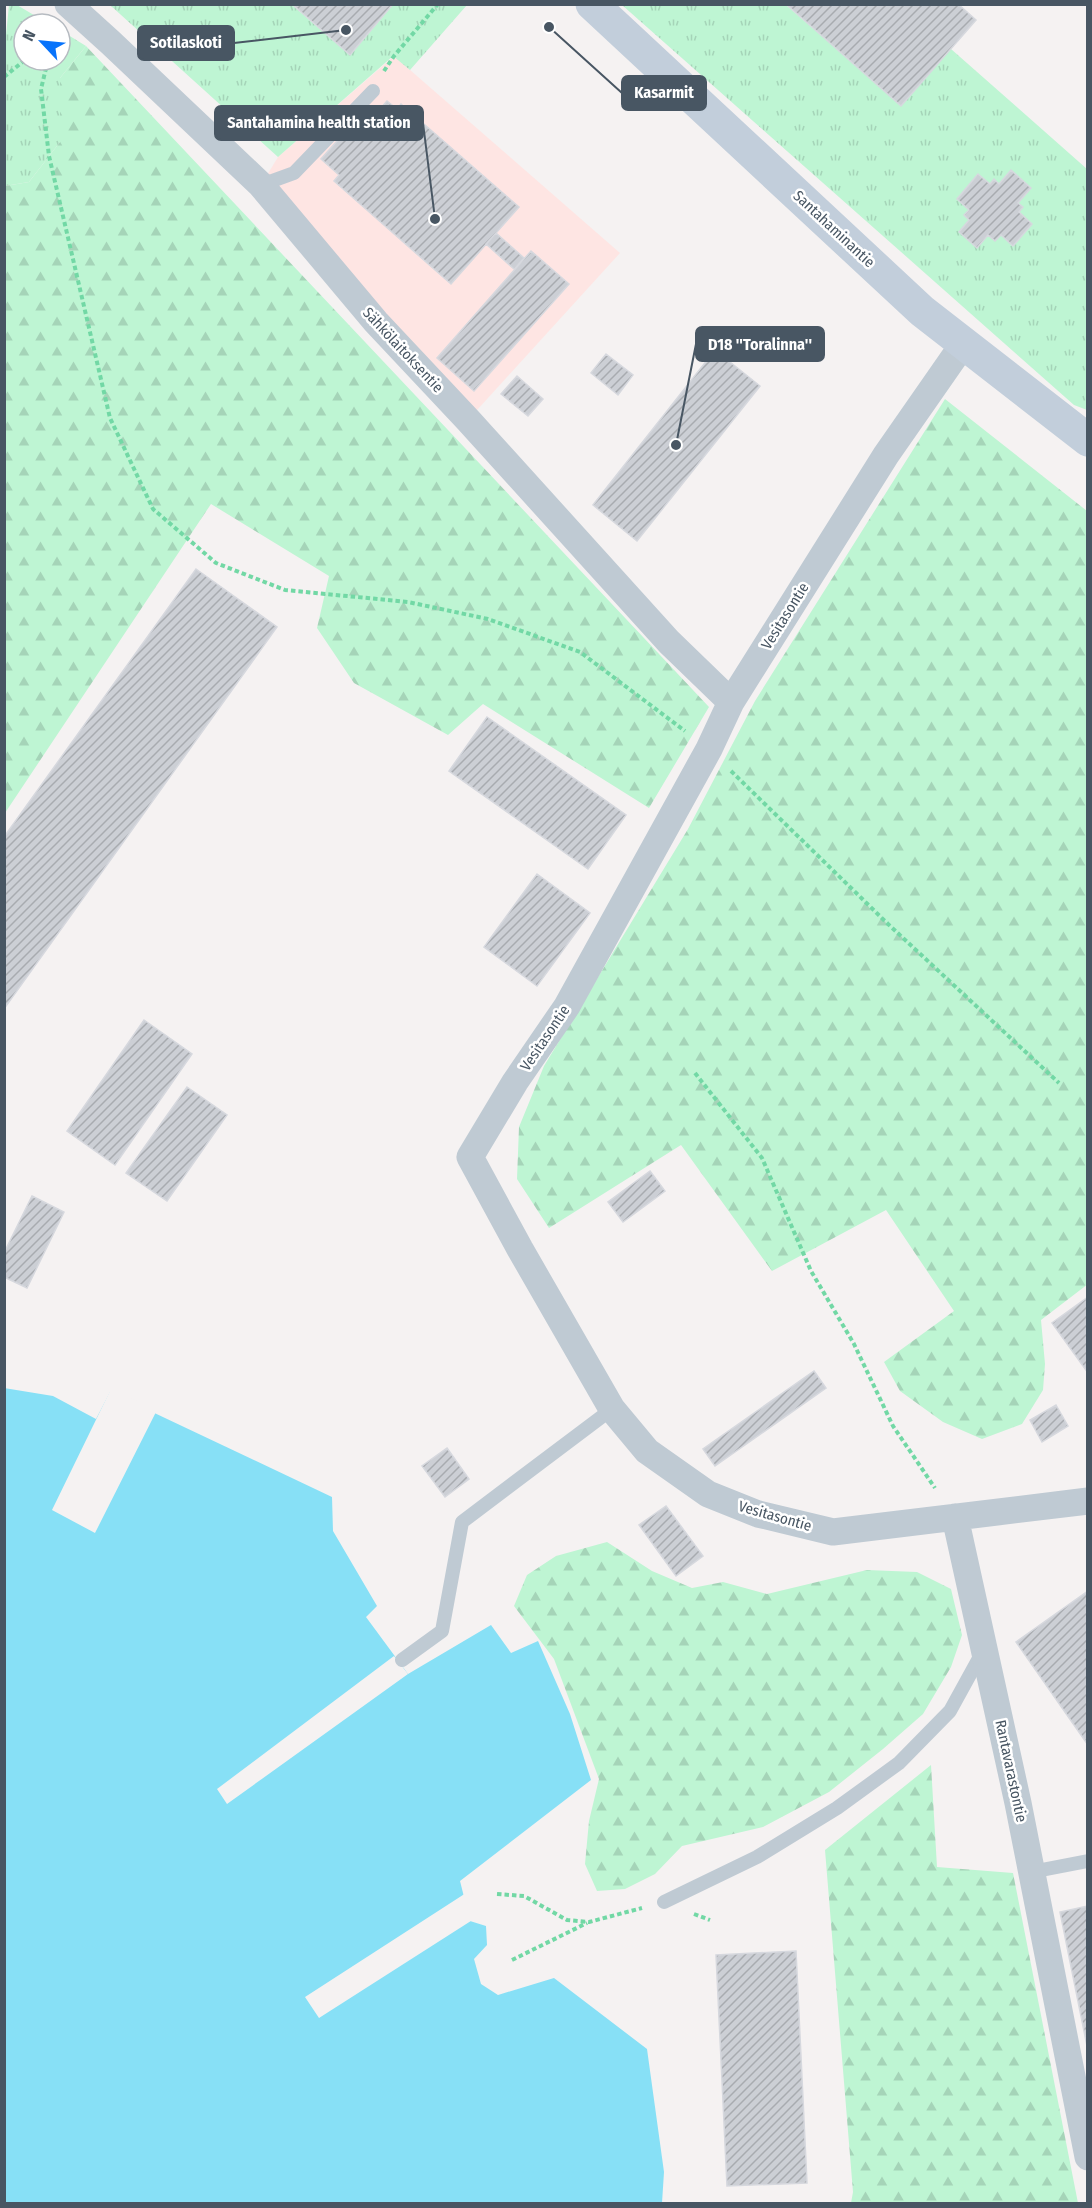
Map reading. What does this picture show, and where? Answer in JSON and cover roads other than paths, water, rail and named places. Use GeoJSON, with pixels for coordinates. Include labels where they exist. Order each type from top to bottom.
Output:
{"type":"FeatureCollection","features":[{"type":"Feature","properties":{"kind":"main road","name":"Santahaminantie"},"geometry":{"type":"LineString","coordinates":[[592,4],[922,310],[1088,440]]}},
{"type":"Feature","properties":{"kind":"street","name":"Sähkölaitoksentie"},"geometry":{"type":"LineString","coordinates":[[68,4],[261,185],[376,322],[669,642],[731,702]]}},
{"type":"Feature","properties":{"kind":"street","name":"Vesitasontie"},"geometry":{"type":"LineString","coordinates":[[955,1517],[833,1532],[758,1514],[708,1494],[647,1451],[612,1409],[519,1249],[470,1157],[515,1082],[567,1006],[709,749],[731,702],[886,455],[964,342]]}},
{"type":"Feature","properties":{"kind":"street"},"geometry":{"type":"LineString","coordinates":[[955,1517],[1088,1501]]}},
{"type":"Feature","properties":{"kind":"street","name":"Rantavarastontie"},"geometry":{"type":"LineString","coordinates":[[955,1517],[1032,1872],[1088,2157]]}},
{"type":"Feature","properties":{"kind":"lane"},"geometry":{"type":"LineString","coordinates":[[261,185],[294,173],[373,91]]}},
{"type":"Feature","properties":{"kind":"lane"},"geometry":{"type":"LineString","coordinates":[[402,1660],[442,1631],[462,1522],[612,1409]]}},
{"type":"Feature","properties":{"kind":"lane"},"geometry":{"type":"LineString","coordinates":[[664,1902],[758,1857],[837,1808],[899,1763],[950,1711],[984,1649]]}},
{"type":"Feature","properties":{"kind":"lane"},"geometry":{"type":"LineString","coordinates":[[1032,1872],[1088,1861]]}},
{"type":"Feature","properties":{"kind":"water"},"geometry":{"type":"Polygon","coordinates":[[[4,1388],[53,1396],[96,1419],[110,1392],[332,1497],[333,1531],[377,1606],[366,1617],[408,1674],[491,1625],[511,1653],[538,1641],[570,1714],[591,1780],[460,1881],[470,1921],[486,1926],[487,1945],[474,1959],[481,1984],[498,1995],[554,1978],[647,2049],[664,2172],[662,2203],[5,2203],[4,1388]]]}},
{"type":"Feature","properties":{"kind":"place","name":"Kasarmit"},"geometry":{"type":"Point","coordinates":[549,27]}},
{"type":"Feature","properties":{"kind":"place","name":"Sotilaskoti"},"geometry":{"type":"Point","coordinates":[346,30]}},
{"type":"Feature","properties":{"kind":"place","name":"Santahamina health station"},"geometry":{"type":"Point","coordinates":[435,219]}},
{"type":"Feature","properties":{"kind":"place","name":"D18 ''Toralinna''"},"geometry":{"type":"Point","coordinates":[676,445]}}]}
